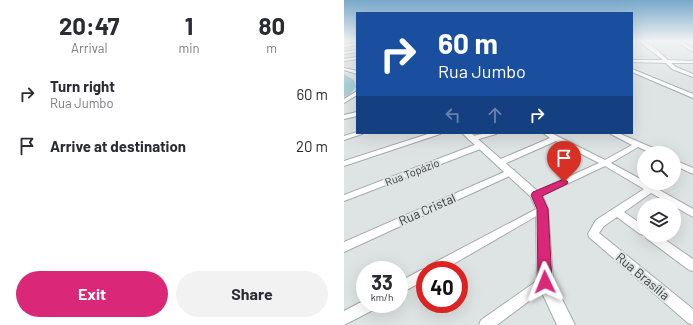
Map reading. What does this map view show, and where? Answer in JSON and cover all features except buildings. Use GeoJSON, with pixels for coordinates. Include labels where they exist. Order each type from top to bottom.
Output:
{"type":"FeatureCollection","features":[{"type":"Feature","properties":{"kind":"street"},"geometry":{"type":"LineString","coordinates":[[659,55],[677,70],[693,76]]}},
{"type":"Feature","properties":{"kind":"street"},"geometry":{"type":"LineString","coordinates":[[633,61],[693,62]]}},
{"type":"Feature","properties":{"kind":"street"},"geometry":{"type":"LineString","coordinates":[[344,69],[356,73]]}},
{"type":"Feature","properties":{"kind":"street"},"geometry":{"type":"LineString","coordinates":[[633,70],[693,96]]}},
{"type":"Feature","properties":{"kind":"street"},"geometry":{"type":"LineString","coordinates":[[344,101],[356,94]]}},
{"type":"Feature","properties":{"kind":"street"},"geometry":{"type":"LineString","coordinates":[[344,117],[356,114]]}},
{"type":"Feature","properties":{"kind":"street"},"geometry":{"type":"LineString","coordinates":[[344,138],[357,134]]}},
{"type":"Feature","properties":{"kind":"street"},"geometry":{"type":"LineString","coordinates":[[344,164],[435,134]]}},
{"type":"Feature","properties":{"kind":"street","name":"Rua Topázio"},"geometry":{"type":"LineString","coordinates":[[344,198],[473,139],[490,134]]}},
{"type":"Feature","properties":{"kind":"street"},"geometry":{"type":"LineString","coordinates":[[548,134],[637,181]]}},
{"type":"Feature","properties":{"kind":"street"},"geometry":{"type":"LineString","coordinates":[[614,134],[642,146]]}},
{"type":"Feature","properties":{"kind":"street"},"geometry":{"type":"LineString","coordinates":[[499,163],[556,138]]}},
{"type":"Feature","properties":{"kind":"street"},"geometry":{"type":"LineString","coordinates":[[473,139],[536,195],[542,209],[545,282],[566,325]]}},
{"type":"Feature","properties":{"kind":"street"},"geometry":{"type":"LineString","coordinates":[[536,195],[604,163],[638,144]]}},
{"type":"Feature","properties":{"kind":"street"},"geometry":{"type":"LineString","coordinates":[[681,165],[693,171]]}},
{"type":"Feature","properties":{"kind":"street","name":"Rua Cristal"},"geometry":{"type":"LineString","coordinates":[[344,246],[511,172]]}},
{"type":"Feature","properties":{"kind":"street"},"geometry":{"type":"LineString","coordinates":[[637,226],[617,212],[650,190]]}},
{"type":"Feature","properties":{"kind":"street"},"geometry":{"type":"LineString","coordinates":[[653,190],[693,213]]}},
{"type":"Feature","properties":{"kind":"street"},"geometry":{"type":"LineString","coordinates":[[448,261],[542,209]]}},
{"type":"Feature","properties":{"kind":"street","name":"Rua Brasília"},"geometry":{"type":"LineString","coordinates":[[617,212],[600,223],[593,234],[693,318]]}},
{"type":"Feature","properties":{"kind":"street"},"geometry":{"type":"LineString","coordinates":[[660,242],[693,266]]}},
{"type":"Feature","properties":{"kind":"street"},"geometry":{"type":"LineString","coordinates":[[486,325],[545,282]]}},
{"type":"Feature","properties":{"kind":"street"},"geometry":{"type":"LineString","coordinates":[[344,318],[356,312]]}},
{"type":"Feature","properties":{"kind":"shaded area"},"geometry":{"type":"Polygon","coordinates":[[[344,74],[354,80],[356,87],[350,94],[344,97],[344,74]]]}},
{"type":"Feature","properties":{"kind":"route"},"geometry":{"type":"LineString","coordinates":[[545,282],[542,209],[536,195],[564,182]]}}]}
